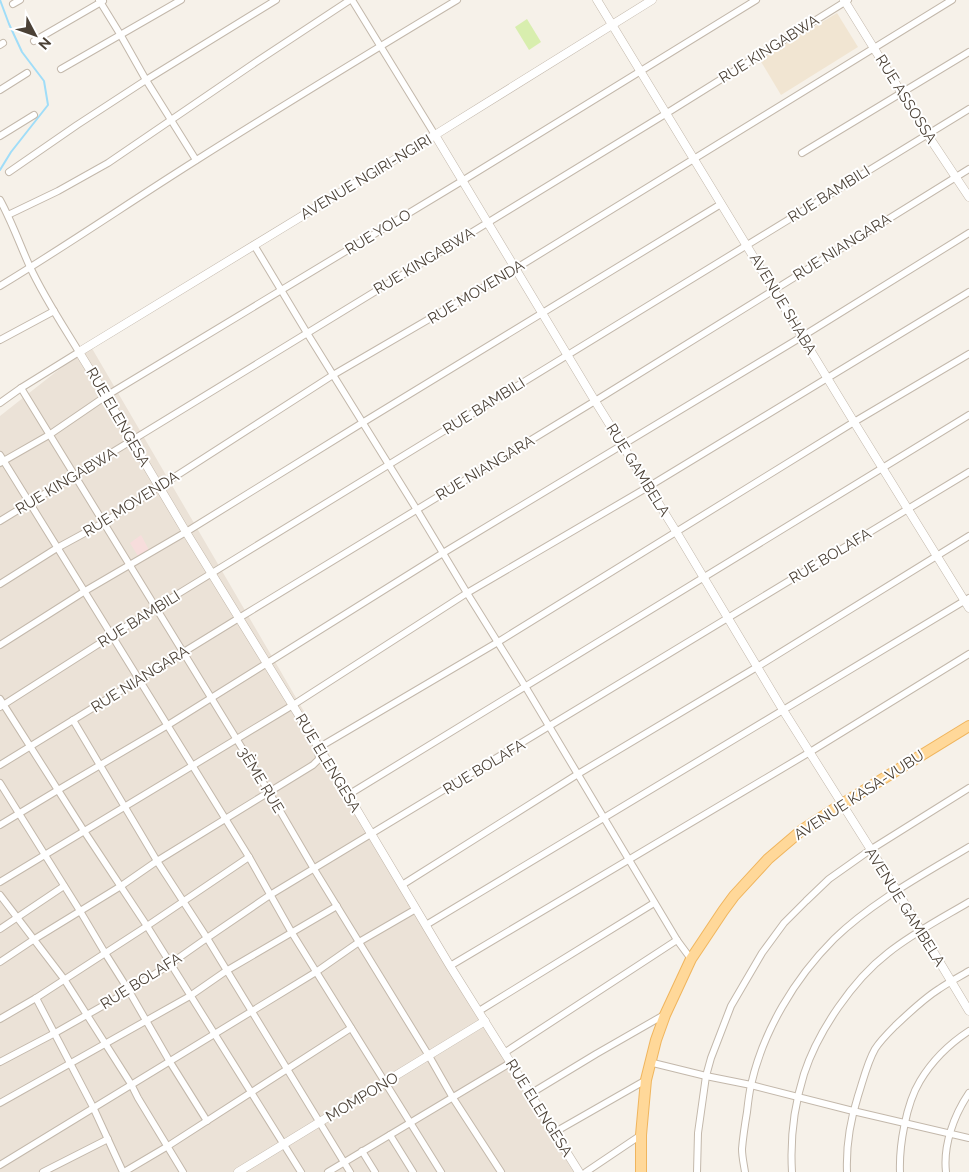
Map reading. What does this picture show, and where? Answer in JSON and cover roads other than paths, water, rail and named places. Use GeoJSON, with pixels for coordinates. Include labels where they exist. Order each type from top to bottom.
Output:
{"type":"FeatureCollection","features":[{"type":"Feature","properties":{"kind":"main road","name":"AVENUE KASA-VUBU"},"geometry":{"type":"LineString","coordinates":[[641,1172],[641,1135],[646,1080],[656,1040],[665,1015],[691,960],[734,896],[768,859],[802,830],[969,726]]}},
{"type":"Feature","properties":{"kind":"street"},"geometry":{"type":"LineString","coordinates":[[14,4],[20,0]]}},
{"type":"Feature","properties":{"kind":"street"},"geometry":{"type":"LineString","coordinates":[[61,69],[182,0]]}},
{"type":"Feature","properties":{"kind":"street"},"geometry":{"type":"LineString","coordinates":[[9,172],[146,80],[276,0]]}},
{"type":"Feature","properties":{"kind":"street"},"geometry":{"type":"LineString","coordinates":[[8,215],[58,191],[108,163],[351,0],[435,135]]}},
{"type":"Feature","properties":{"kind":"street"},"geometry":{"type":"LineString","coordinates":[[0,286],[196,160],[457,0]]}},
{"type":"Feature","properties":{"kind":"street","name":"AVENUE SHABA"},"geometry":{"type":"LineString","coordinates":[[598,0],[936,556],[967,599],[969,608]]}},
{"type":"Feature","properties":{"kind":"street","name":"AVENUE NGIRI-NGIRI"},"geometry":{"type":"LineString","coordinates":[[79,352],[652,0]]}},
{"type":"Feature","properties":{"kind":"street","name":"RUE YOLO"},"geometry":{"type":"LineString","coordinates":[[1,460],[49,435],[106,396],[641,72],[756,0]]}},
{"type":"Feature","properties":{"kind":"street","name":"RUE MOVENDA"},"geometry":{"type":"LineString","coordinates":[[0,584],[103,523],[333,375],[515,268],[952,0]]}},
{"type":"Feature","properties":{"kind":"street"},"geometry":{"type":"LineString","coordinates":[[34,41],[101,1],[146,80],[196,160]]}},
{"type":"Feature","properties":{"kind":"street","name":"RUE ASSOSSA"},"geometry":{"type":"LineString","coordinates":[[846,1],[927,134],[969,197]]}},
{"type":"Feature","properties":{"kind":"street","name":"RUE KINGABWA"},"geometry":{"type":"LineString","coordinates":[[0,521],[488,223],[846,1]]}},
{"type":"Feature","properties":{"kind":"street"},"geometry":{"type":"LineString","coordinates":[[802,153],[969,52]]}},
{"type":"Feature","properties":{"kind":"street"},"geometry":{"type":"LineString","coordinates":[[0,90],[27,73]]}},
{"type":"Feature","properties":{"kind":"street","name":"RUE BAMBILI"},"geometry":{"type":"LineString","coordinates":[[1,703],[969,109]]}},
{"type":"Feature","properties":{"kind":"street"},"geometry":{"type":"LineString","coordinates":[[0,136],[34,115]]}},
{"type":"Feature","properties":{"kind":"street","name":"RUE GAMBELA"},"geometry":{"type":"LineString","coordinates":[[435,135],[622,446],[842,804]]}},
{"type":"Feature","properties":{"kind":"street","name":"RUE NIANGARA"},"geometry":{"type":"LineString","coordinates":[[0,765],[595,401],[969,169]]}},
{"type":"Feature","properties":{"kind":"street"},"geometry":{"type":"LineString","coordinates":[[0,200],[30,268],[79,352],[0,403]]}},
{"type":"Feature","properties":{"kind":"street"},"geometry":{"type":"LineString","coordinates":[[0,645],[85,591],[186,532],[362,422],[721,204]]}},
{"type":"Feature","properties":{"kind":"street"},"geometry":{"type":"LineString","coordinates":[[0,825],[168,725],[444,553],[803,336],[969,233]]}},
{"type":"Feature","properties":{"kind":"street"},"geometry":{"type":"LineString","coordinates":[[254,245],[550,727],[676,940],[691,960]]}},
{"type":"Feature","properties":{"kind":"street"},"geometry":{"type":"LineString","coordinates":[[0,882],[293,705],[467,594],[648,487],[969,292]]}},
{"type":"Feature","properties":{"kind":"street"},"geometry":{"type":"LineString","coordinates":[[0,340],[54,311]]}},
{"type":"Feature","properties":{"kind":"street","name":"RUE ELENGESA"},"geometry":{"type":"LineString","coordinates":[[79,352],[186,532],[348,795],[450,966],[579,1172]]}},
{"type":"Feature","properties":{"kind":"street"},"geometry":{"type":"LineString","coordinates":[[0,962],[313,765],[318,759],[318,748],[498,642],[854,422],[969,354]]}},
{"type":"Feature","properties":{"kind":"street","name":"3ÈME RUE"},"geometry":{"type":"LineString","coordinates":[[21,388],[269,792],[453,1098],[501,1172]]}},
{"type":"Feature","properties":{"kind":"street"},"geometry":{"type":"LineString","coordinates":[[348,795],[969,415]]}},
{"type":"Feature","properties":{"kind":"street"},"geometry":{"type":"LineString","coordinates":[[1,460],[113,635],[249,857],[292,933],[441,1172]]}},
{"type":"Feature","properties":{"kind":"street","name":"RUE BOLAFA"},"geometry":{"type":"LineString","coordinates":[[0,1062],[129,991],[270,895],[969,472]]}},
{"type":"Feature","properties":{"kind":"street"},"geometry":{"type":"LineString","coordinates":[[402,885],[578,774],[757,667],[969,536]]}},
{"type":"Feature","properties":{"kind":"street"},"geometry":{"type":"LineString","coordinates":[[426,925],[967,599]]}},
{"type":"Feature","properties":{"kind":"street"},"geometry":{"type":"LineString","coordinates":[[450,966],[627,859],[810,752],[969,654]]}},
{"type":"Feature","properties":{"kind":"street"},"geometry":{"type":"LineString","coordinates":[[1,703],[147,926],[301,1172]]}},
{"type":"Feature","properties":{"kind":"street"},"geometry":{"type":"LineString","coordinates":[[74,720],[183,902],[350,1172]]}},
{"type":"Feature","properties":{"kind":"street"},"geometry":{"type":"LineString","coordinates":[[0,783],[207,1121]]}},
{"type":"Feature","properties":{"kind":"street"},"geometry":{"type":"LineString","coordinates":[[697,1172],[698,1133],[706,1076],[731,1006],[772,939],[790,917],[829,879],[870,850],[969,788]]}},
{"type":"Feature","properties":{"kind":"street","name":"AVENUE GAMBELA"},"geometry":{"type":"LineString","coordinates":[[842,804],[969,1011]]}},
{"type":"Feature","properties":{"kind":"street"},"geometry":{"type":"LineString","coordinates":[[745,1172],[742,1151],[743,1134],[751,1085],[770,1031],[787,999],[811,964],[835,938],[876,905],[969,847]]}},
{"type":"Feature","properties":{"kind":"street"},"geometry":{"type":"LineString","coordinates":[[0,1019],[36,998],[147,926],[249,857]]}},
{"type":"Feature","properties":{"kind":"street"},"geometry":{"type":"LineString","coordinates":[[0,928],[64,886]]}},
{"type":"Feature","properties":{"kind":"street"},"geometry":{"type":"LineString","coordinates":[[0,894],[64,980],[131,1084],[184,1172]]}},
{"type":"Feature","properties":{"kind":"street"},"geometry":{"type":"LineString","coordinates":[[792,1172],[791,1139],[804,1074],[829,1022],[842,1001],[875,964],[888,953],[920,931],[969,902]]}},
{"type":"Feature","properties":{"kind":"street"},"geometry":{"type":"LineString","coordinates":[[479,1011],[654,903]]}},
{"type":"Feature","properties":{"kind":"street"},"geometry":{"type":"LineString","coordinates":[[0,1103],[190,996],[226,971],[337,906]]}},
{"type":"Feature","properties":{"kind":"street"},"geometry":{"type":"LineString","coordinates":[[0,1165],[316,972],[359,942],[416,909]]}},
{"type":"Feature","properties":{"kind":"street"},"geometry":{"type":"LineString","coordinates":[[504,1053],[676,940]]}},
{"type":"Feature","properties":{"kind":"street"},"geometry":{"type":"LineString","coordinates":[[847,1172],[847,1144],[853,1111],[875,1049],[889,1032],[925,999],[969,970]]}},
{"type":"Feature","properties":{"kind":"street"},"geometry":{"type":"LineString","coordinates":[[36,998],[93,1107],[123,1172],[252,1093],[351,1028]]}},
{"type":"Feature","properties":{"kind":"street"},"geometry":{"type":"LineString","coordinates":[[530,1094],[665,1015]]}},
{"type":"Feature","properties":{"kind":"street","name":"MOMPONO"},"geometry":{"type":"LineString","coordinates":[[238,1172],[485,1021]]}},
{"type":"Feature","properties":{"kind":"street"},"geometry":{"type":"LineString","coordinates":[[900,1172],[901,1146],[905,1123],[918,1083],[943,1052],[960,1036],[969,1031]]}},
{"type":"Feature","properties":{"kind":"street"},"geometry":{"type":"LineString","coordinates":[[649,1062],[969,1138]]}},
{"type":"Feature","properties":{"kind":"street"},"geometry":{"type":"LineString","coordinates":[[328,1172],[510,1063]]}},
{"type":"Feature","properties":{"kind":"street"},"geometry":{"type":"LineString","coordinates":[[555,1132],[646,1080]]}},
{"type":"Feature","properties":{"kind":"street"},"geometry":{"type":"LineString","coordinates":[[946,1172],[945,1163],[951,1134],[960,1107],[969,1093]]}},
{"type":"Feature","properties":{"kind":"street"},"geometry":{"type":"LineString","coordinates":[[390,1135],[413,1172]]}},
{"type":"Feature","properties":{"kind":"street"},"geometry":{"type":"LineString","coordinates":[[586,1172],[641,1135]]}},
{"type":"Feature","properties":{"kind":"street"},"geometry":{"type":"LineString","coordinates":[[43,1172],[108,1139]]}},
{"type":"Feature","properties":{"kind":"street"},"geometry":{"type":"LineString","coordinates":[[362,1151],[375,1172]]}},
{"type":"Feature","properties":{"kind":"waterway"},"geometry":{"type":"LineString","coordinates":[[0,0],[22,52],[44,81],[48,105],[11,152],[0,170]]}}]}
